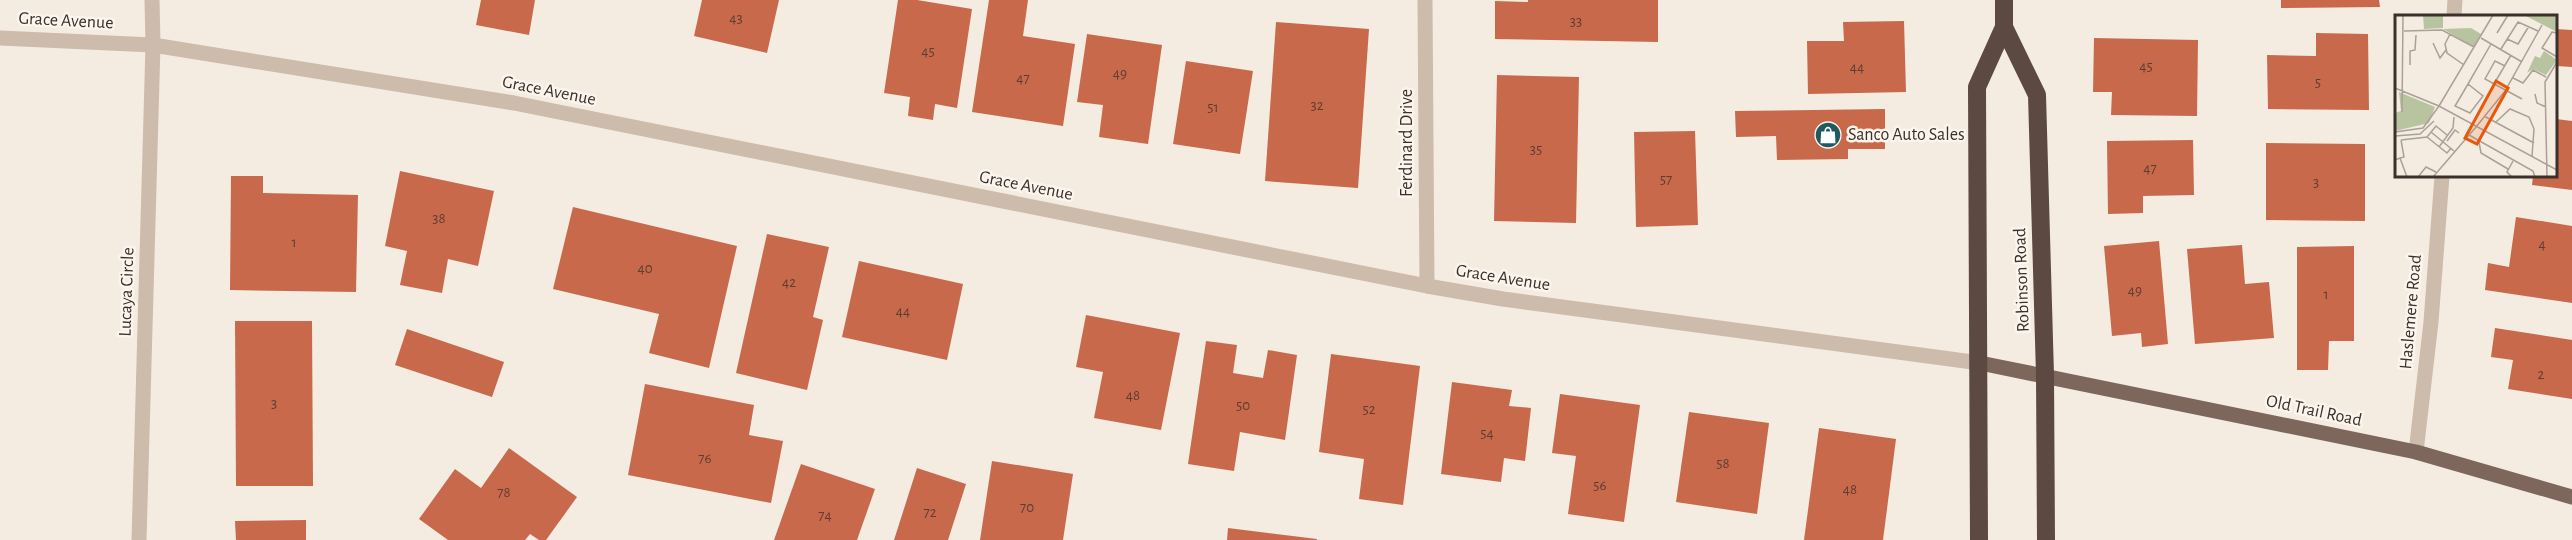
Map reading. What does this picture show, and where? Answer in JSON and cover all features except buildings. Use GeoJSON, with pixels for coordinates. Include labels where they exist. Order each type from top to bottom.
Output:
{"type":"FeatureCollection","features":[{"type":"Feature","properties":{"kind":"highway","name":"Robinson Road"},"geometry":{"type":"LineString","coordinates":[[1979,540],[1977,87],[2004,27],[2004,0]]}},
{"type":"Feature","properties":{"kind":"highway","name":"Robinson Road"},"geometry":{"type":"LineString","coordinates":[[2004,27],[2037,94],[2045,375],[2046,540]]}},
{"type":"Feature","properties":{"kind":"main road","name":"Grace Avenue"},"geometry":{"type":"LineString","coordinates":[[1980,363],[2045,375]]}},
{"type":"Feature","properties":{"kind":"main road","name":"Old Trail Road"},"geometry":{"type":"LineString","coordinates":[[2045,375],[2416,452],[2572,497]]}},
{"type":"Feature","properties":{"kind":"street","name":"Lucaya Circle"},"geometry":{"type":"LineString","coordinates":[[140,540],[153,45],[152,0]]}},
{"type":"Feature","properties":{"kind":"street","name":"Ferdinard Drive"},"geometry":{"type":"LineString","coordinates":[[1425,0],[1427,286]]}},
{"type":"Feature","properties":{"kind":"street"},"geometry":{"type":"LineString","coordinates":[[2454,15],[2455,0]]}},
{"type":"Feature","properties":{"kind":"street","name":"Grace Avenue"},"geometry":{"type":"LineString","coordinates":[[0,38],[153,45],[514,103],[1427,286],[1514,300],[1980,363]]}},
{"type":"Feature","properties":{"kind":"street","name":"Haslemere Road"},"geometry":{"type":"LineString","coordinates":[[2416,452],[2431,322],[2442,177]]}},
{"type":"Feature","properties":{"kind":"place","name":"Sanco Auto Sales"},"geometry":{"type":"Point","coordinates":[1828,135]}}]}
